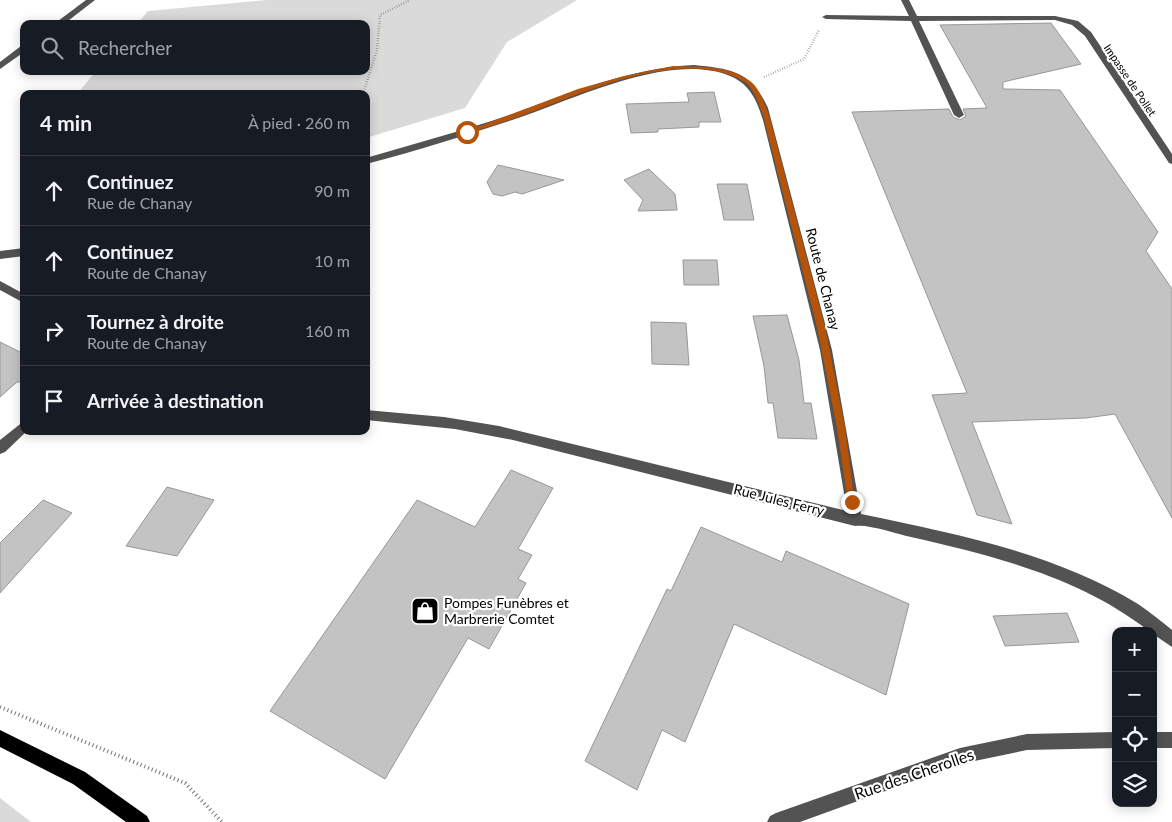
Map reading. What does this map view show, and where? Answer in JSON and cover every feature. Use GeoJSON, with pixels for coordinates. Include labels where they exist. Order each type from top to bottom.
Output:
{"type":"FeatureCollection","features":[{"type":"Feature","properties":{"kind":"main road"},"geometry":{"type":"LineString","coordinates":[[0,738],[79,778],[141,822]]}},
{"type":"Feature","properties":{"kind":"street"},"geometry":{"type":"LineString","coordinates":[[64,20],[91,0]]}},
{"type":"Feature","properties":{"kind":"street"},"geometry":{"type":"LineString","coordinates":[[905,0],[959,115]]}},
{"type":"Feature","properties":{"kind":"street"},"geometry":{"type":"LineString","coordinates":[[826,16],[912,18]]}},
{"type":"Feature","properties":{"kind":"street","name":"Impasse de Pollet"},"geometry":{"type":"LineString","coordinates":[[912,18],[1066,20],[1075,23],[1088,34],[1172,161]]}},
{"type":"Feature","properties":{"kind":"street"},"geometry":{"type":"LineString","coordinates":[[0,66],[20,51]]}},
{"type":"Feature","properties":{"kind":"street","name":"Route de Chanay"},"geometry":{"type":"LineString","coordinates":[[370,160],[467,132],[521,114],[580,90],[624,78],[673,67],[720,70],[738,76],[754,89],[766,115],[821,327],[841,428],[855,520]]}},
{"type":"Feature","properties":{"kind":"street"},"geometry":{"type":"LineString","coordinates":[[0,255],[20,252]]}},
{"type":"Feature","properties":{"kind":"street"},"geometry":{"type":"LineString","coordinates":[[0,285],[20,297]]}},
{"type":"Feature","properties":{"kind":"street","name":"Rue Jules Ferry"},"geometry":{"type":"LineString","coordinates":[[370,415],[456,424],[519,436],[855,520],[932,536],[1029,563],[1101,590],[1159,627],[1172,639]]}},
{"type":"Feature","properties":{"kind":"street"},"geometry":{"type":"LineString","coordinates":[[1,446],[20,429]]}},
{"type":"Feature","properties":{"kind":"street","name":"Rue des Cherolles"},"geometry":{"type":"LineString","coordinates":[[776,822],[960,756],[1027,742],[1112,740]]}},
{"type":"Feature","properties":{"kind":"street"},"geometry":{"type":"LineString","coordinates":[[1157,740],[1172,740]]}},
{"type":"Feature","properties":{"kind":"path"},"geometry":{"type":"LineString","coordinates":[[370,71],[380,35],[378,26],[380,16],[410,0]]}},
{"type":"Feature","properties":{"kind":"path"},"geometry":{"type":"LineString","coordinates":[[754,89],[761,79],[804,58],[826,16]]}},
{"type":"Feature","properties":{"kind":"path"},"geometry":{"type":"LineString","coordinates":[[363,90],[369,75]]}},
{"type":"Feature","properties":{"kind":"path"},"geometry":{"type":"LineString","coordinates":[[0,707],[89,746],[185,783],[222,822]]}},
{"type":"Feature","properties":{"kind":"shaded area"},"geometry":{"type":"Polygon","coordinates":[[[267,0],[577,0],[507,42],[465,108],[370,137],[370,90],[80,90],[93,75],[370,75],[370,20],[140,20],[148,11],[267,0]]]}},
{"type":"Feature","properties":{"kind":"shaded area"},"geometry":{"type":"Polygon","coordinates":[[[0,798],[31,822],[0,822],[0,798]]]}},
{"type":"Feature","properties":{"kind":"building"},"geometry":{"type":"Polygon","coordinates":[[[1051,23],[1081,64],[1003,82],[1003,89],[1060,90],[1158,232],[1146,251],[1172,289],[1172,518],[1115,414],[1086,418],[972,422],[1012,524],[977,515],[932,395],[967,393],[852,112],[949,109],[953,117],[960,120],[966,116],[963,109],[987,108],[940,25],[1051,23]]]}},
{"type":"Feature","properties":{"kind":"building"},"geometry":{"type":"Polygon","coordinates":[[[714,92],[721,122],[699,122],[699,127],[658,129],[658,132],[631,133],[626,104],[689,102],[687,93],[714,92]]]}},
{"type":"Feature","properties":{"kind":"building"},"geometry":{"type":"Polygon","coordinates":[[[498,165],[564,180],[522,194],[515,192],[502,196],[493,194],[487,182],[498,165]]]}},
{"type":"Feature","properties":{"kind":"building"},"geometry":{"type":"Polygon","coordinates":[[[649,169],[675,194],[677,210],[638,211],[643,200],[624,180],[649,169]]]}},
{"type":"Feature","properties":{"kind":"building"},"geometry":{"type":"Polygon","coordinates":[[[717,184],[747,184],[754,220],[724,220],[717,184]]]}},
{"type":"Feature","properties":{"kind":"building"},"geometry":{"type":"Polygon","coordinates":[[[683,260],[717,260],[719,285],[684,285],[683,260]]]}},
{"type":"Feature","properties":{"kind":"building"},"geometry":{"type":"Polygon","coordinates":[[[787,315],[799,360],[804,403],[811,403],[817,439],[778,438],[773,403],[768,403],[764,366],[753,316],[787,315]]]}},
{"type":"Feature","properties":{"kind":"building"},"geometry":{"type":"Polygon","coordinates":[[[651,322],[686,323],[689,365],[652,364],[651,322]]]}},
{"type":"Feature","properties":{"kind":"building"},"geometry":{"type":"Polygon","coordinates":[[[0,342],[20,352],[20,382],[17,382],[0,397],[0,342]]]}},
{"type":"Feature","properties":{"kind":"building","name":"Pompes Funèbres et Marbrerie Comtet"},"geometry":{"type":"Polygon","coordinates":[[[511,470],[553,488],[518,549],[532,555],[518,579],[526,583],[489,649],[468,638],[385,779],[270,711],[417,500],[475,527],[511,470]]]}},
{"type":"Feature","properties":{"kind":"building"},"geometry":{"type":"Polygon","coordinates":[[[167,487],[214,500],[177,556],[126,546],[167,487]]]}},
{"type":"Feature","properties":{"kind":"building"},"geometry":{"type":"Polygon","coordinates":[[[43,500],[72,513],[0,593],[0,543],[43,500]]]}},
{"type":"Feature","properties":{"kind":"building"},"geometry":{"type":"Polygon","coordinates":[[[701,527],[782,562],[786,551],[909,604],[886,695],[734,624],[685,742],[662,730],[637,790],[585,761],[667,589],[671,591],[701,527]]]}},
{"type":"Feature","properties":{"kind":"building"},"geometry":{"type":"Polygon","coordinates":[[[1067,613],[1079,642],[1005,646],[993,616],[1067,613]]]}},
{"type":"Feature","properties":{"kind":"place","name":"Pompes Funèbres et Marbrerie Comtet"},"geometry":{"type":"Point","coordinates":[425,611]}},
{"type":"Feature","properties":{"kind":"route"},"geometry":{"type":"LineString","coordinates":[[467,132],[521,114],[580,90],[673,67],[720,70],[738,76],[748,82],[754,89],[766,115],[779,172],[821,327],[841,428],[852,502]]}}]}
